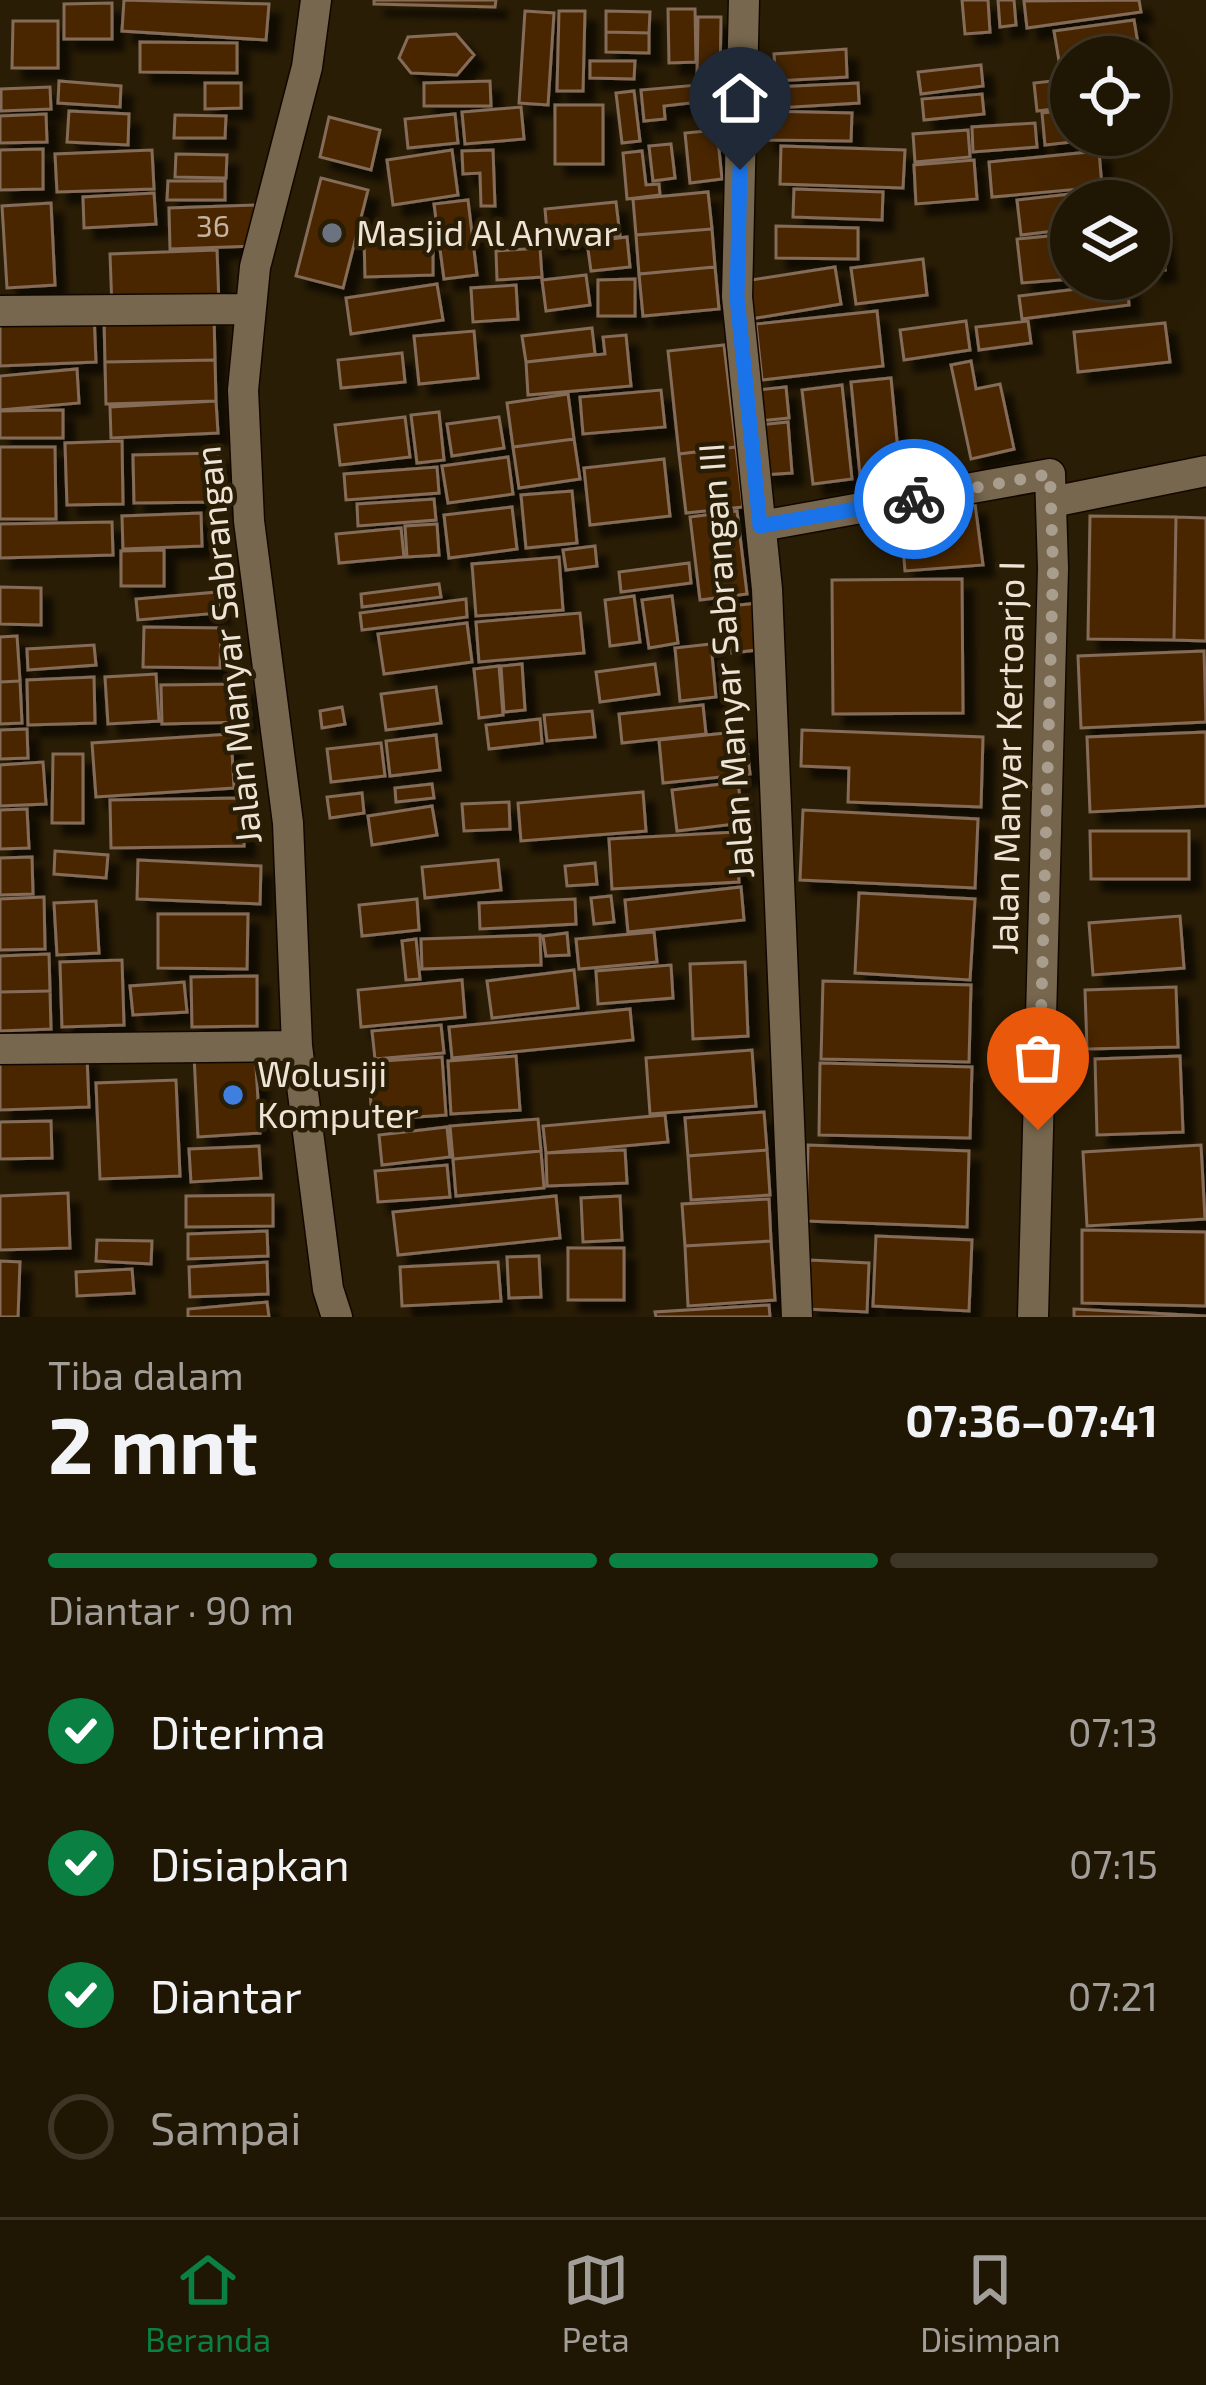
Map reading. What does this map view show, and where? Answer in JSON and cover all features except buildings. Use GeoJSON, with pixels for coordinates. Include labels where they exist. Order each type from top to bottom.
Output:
{"type":"FeatureCollection","features":[{"type":"Feature","properties":{"kind":"street","name":"Jalan Manyar Sabrangan"},"geometry":{"type":"LineString","coordinates":[[316,0],[307,67],[255,267],[243,390],[249,521],[288,824],[297,1046],[330,1308]]}},
{"type":"Feature","properties":{"kind":"street","name":"Jalan Manyar Sabrangan III"},"geometry":{"type":"LineString","coordinates":[[744,0],[737,297],[767,589],[797,1317]]}},
{"type":"Feature","properties":{"kind":"street"},"geometry":{"type":"LineString","coordinates":[[0,311],[249,308]]}},
{"type":"Feature","properties":{"kind":"street"},"geometry":{"type":"LineString","coordinates":[[760,526],[1050,474],[1052,502],[1206,471]]}},
{"type":"Feature","properties":{"kind":"street","name":"Jalan Manyar Kertoarjo I"},"geometry":{"type":"LineString","coordinates":[[1034,1317],[1052,502]]}},
{"type":"Feature","properties":{"kind":"street"},"geometry":{"type":"LineString","coordinates":[[0,1048],[297,1046]]}},
{"type":"Feature","properties":{"kind":"way so far"},"geometry":{"type":"LineString","coordinates":[[914,499],[1050,474],[1053,568],[1038,1130]]}},
{"type":"Feature","properties":{"kind":"place","name":"Masjid Al Anwar"},"geometry":{"type":"Point","coordinates":[332,233]}},
{"type":"Feature","properties":{"kind":"place","name":"Wolusiji Komputer"},"geometry":{"type":"Point","coordinates":[233,1095]}},
{"type":"Feature","properties":{"kind":"route"},"geometry":{"type":"LineString","coordinates":[[740,170],[737,297],[760,526],[914,499]]}}]}
